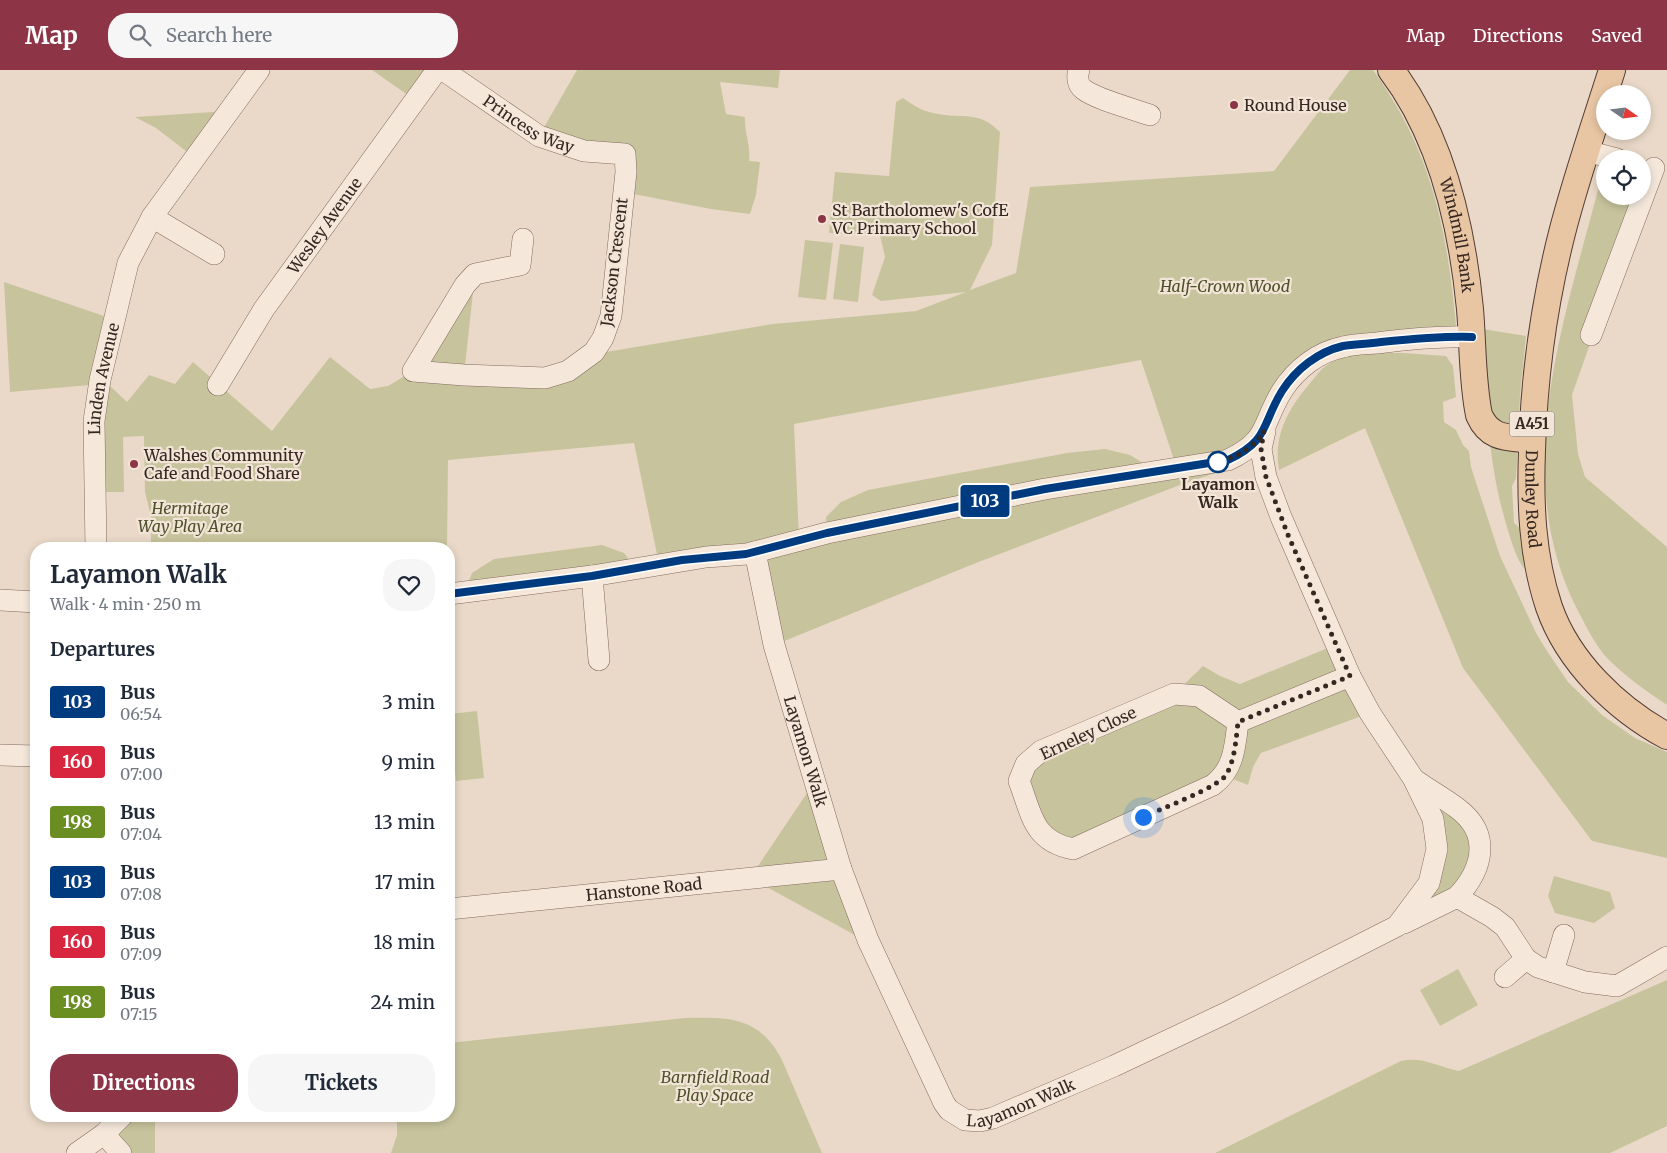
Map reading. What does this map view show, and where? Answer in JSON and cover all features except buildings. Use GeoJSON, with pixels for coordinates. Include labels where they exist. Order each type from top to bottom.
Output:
{"type":"FeatureCollection","features":[{"type":"Feature","properties":{"kind":"main road","name":"Windmill Bank"},"geometry":{"type":"LineString","coordinates":[[1391,70],[1406,90],[1422,118],[1442,169],[1462,254],[1478,409],[1494,418],[1532,432]]}},
{"type":"Feature","properties":{"kind":"main road","name":"Dunley Road"},"geometry":{"type":"LineString","coordinates":[[1612,70],[1562,233],[1549,292],[1541,340],[1532,432],[1533,536],[1538,567],[1550,608],[1558,628],[1569,646],[1603,690],[1630,713],[1667,736]]}},
{"type":"Feature","properties":{"kind":"street","name":"Linden Avenue"},"geometry":{"type":"LineString","coordinates":[[96,542],[94,421],[98,393],[128,263],[152,217],[259,70]]}},
{"type":"Feature","properties":{"kind":"street"},"geometry":{"type":"LineString","coordinates":[[1079,70],[1079,83],[1082,88],[1093,94],[1150,115]]}},
{"type":"Feature","properties":{"kind":"street","name":"Princess Way"},"geometry":{"type":"LineString","coordinates":[[447,71],[539,136],[584,151],[624,154]]}},
{"type":"Feature","properties":{"kind":"street","name":"Wesley Avenue"},"geometry":{"type":"LineString","coordinates":[[218,385],[264,309],[447,71]]}},
{"type":"Feature","properties":{"kind":"street"},"geometry":{"type":"LineString","coordinates":[[1586,151],[1596,154]]}},
{"type":"Feature","properties":{"kind":"street","name":"Jackson Crescent"},"geometry":{"type":"LineString","coordinates":[[523,239],[520,265],[475,274],[465,285],[413,371],[546,378],[568,371],[594,352],[603,338],[610,316],[626,172],[624,154]]}},
{"type":"Feature","properties":{"kind":"street"},"geometry":{"type":"LineString","coordinates":[[1591,335],[1655,168]]}},
{"type":"Feature","properties":{"kind":"street"},"geometry":{"type":"LineString","coordinates":[[152,217],[214,254]]}},
{"type":"Feature","properties":{"kind":"street"},"geometry":{"type":"LineString","coordinates":[[455,593],[592,576],[682,560],[755,552],[827,533],[1045,489],[1228,460],[1252,447],[1264,431],[1273,407],[1294,374],[1323,354],[1342,346],[1401,340],[1472,337]]}},
{"type":"Feature","properties":{"kind":"street","name":"Layamon Walk"},"geometry":{"type":"LineString","coordinates":[[755,552],[774,645],[841,869],[868,940],[940,1095],[949,1110],[965,1120],[973,1121],[993,1118],[1114,1066],[1226,1013],[1397,926],[1429,883],[1437,849],[1433,820],[1413,778],[1370,713],[1350,676],[1288,535],[1266,477],[1261,449],[1264,431]]}},
{"type":"Feature","properties":{"kind":"street"},"geometry":{"type":"LineString","coordinates":[[592,576],[599,660]]}},
{"type":"Feature","properties":{"kind":"street"},"geometry":{"type":"LineString","coordinates":[[0,600],[30,602]]}},
{"type":"Feature","properties":{"kind":"street"},"geometry":{"type":"LineString","coordinates":[[1238,722],[1350,676]]}},
{"type":"Feature","properties":{"kind":"street","name":"Erneley Close"},"geometry":{"type":"LineString","coordinates":[[1174,694],[1199,696],[1238,722],[1235,751],[1225,776],[1213,785],[1073,849],[1055,846],[1039,832],[1019,781],[1026,764],[1042,751],[1174,694]]}},
{"type":"Feature","properties":{"kind":"street"},"geometry":{"type":"LineString","coordinates":[[0,755],[30,756]]}},
{"type":"Feature","properties":{"kind":"street","name":"Layamon Walk"},"geometry":{"type":"LineString","coordinates":[[1413,778],[1457,808],[1473,823],[1479,837],[1479,860],[1476,872],[1471,882],[1457,897]]}},
{"type":"Feature","properties":{"kind":"street","name":"Hanstone Road"},"geometry":{"type":"LineString","coordinates":[[455,908],[841,869]]}},
{"type":"Feature","properties":{"kind":"street"},"geometry":{"type":"LineString","coordinates":[[1397,926],[1457,897],[1505,927],[1526,959],[1552,972],[1601,985],[1617,986],[1667,957]]}},
{"type":"Feature","properties":{"kind":"street"},"geometry":{"type":"LineString","coordinates":[[1552,972],[1564,935]]}},
{"type":"Feature","properties":{"kind":"street"},"geometry":{"type":"LineString","coordinates":[[1505,978],[1526,959]]}},
{"type":"Feature","properties":{"kind":"street"},"geometry":{"type":"LineString","coordinates":[[76,1153],[104,1134],[116,1122]]}},
{"type":"Feature","properties":{"kind":"street"},"geometry":{"type":"LineString","coordinates":[[104,1134],[121,1153]]}},
{"type":"Feature","properties":{"kind":"green space"},"geometry":{"type":"Polygon","coordinates":[[[372,70],[437,70],[415,100],[372,70]]]}},
{"type":"Feature","properties":{"kind":"green space"},"geometry":{"type":"Polygon","coordinates":[[[577,70],[780,70],[778,88],[720,82],[726,114],[745,117],[749,161],[760,162],[756,195],[750,214],[711,209],[623,192],[624,154],[539,136],[577,70]]]}},
{"type":"Feature","properties":{"kind":"green space","name":"Half-Crown Wood"},"geometry":{"type":"Polygon","coordinates":[[[1350,70],[1373,70],[1394,101],[1411,133],[1435,197],[1449,264],[1457,336],[1323,354],[1239,465],[1180,485],[976,563],[777,644],[755,552],[659,564],[634,443],[448,460],[447,542],[151,542],[151,516],[145,492],[144,436],[123,437],[124,492],[104,492],[103,433],[108,384],[127,402],[149,375],[175,384],[193,362],[272,431],[330,357],[370,389],[388,386],[413,371],[475,274],[464,375],[545,378],[606,352],[773,324],[916,311],[966,292],[881,301],[872,295],[885,257],[880,235],[829,233],[835,172],[889,176],[896,102],[903,98],[928,112],[978,118],[992,125],[1000,132],[992,245],[970,290],[1016,273],[1030,187],[1274,171],[1350,70]],[[1141,360],[794,424],[799,538],[827,533],[826,517],[841,502],[868,490],[1067,453],[1105,449],[1130,455],[1156,471],[1175,463],[1141,360]]]}},
{"type":"Feature","properties":{"kind":"green space"},"geometry":{"type":"Polygon","coordinates":[[[229,111],[195,158],[156,128],[135,117],[229,111]]]}},
{"type":"Feature","properties":{"kind":"green space"},"geometry":{"type":"Polygon","coordinates":[[[1596,198],[1596,205],[1639,205],[1572,395],[1578,454],[1585,477],[1667,547],[1667,705],[1617,667],[1600,649],[1576,607],[1557,556],[1547,505],[1545,452],[1549,399],[1558,346],[1596,198]]]}},
{"type":"Feature","properties":{"kind":"green space"},"geometry":{"type":"Polygon","coordinates":[[[805,240],[833,243],[826,300],[798,297],[805,240]]]}},
{"type":"Feature","properties":{"kind":"green space"},"geometry":{"type":"Polygon","coordinates":[[[840,244],[864,247],[858,302],[833,299],[840,244]]]}},
{"type":"Feature","properties":{"kind":"green space"},"geometry":{"type":"Polygon","coordinates":[[[4,282],[104,316],[90,385],[10,392],[4,282]]]}},
{"type":"Feature","properties":{"kind":"green space"},"geometry":{"type":"Polygon","coordinates":[[[1483,329],[1526,336],[1520,395],[1516,478],[1512,486],[1514,523],[1520,528],[1529,575],[1518,559],[1513,546],[1495,478],[1489,429],[1483,329]]]}},
{"type":"Feature","properties":{"kind":"green space"},"geometry":{"type":"Polygon","coordinates":[[[1356,353],[1403,353],[1446,356],[1453,366],[1456,397],[1443,402],[1444,422],[1456,430],[1463,445],[1469,451],[1471,467],[1500,556],[1536,633],[1568,682],[1602,715],[1635,738],[1667,752],[1667,858],[1592,841],[1463,668],[1365,428],[1279,470],[1278,445],[1281,433],[1284,422],[1296,402],[1325,367],[1337,359],[1356,353]]]}},
{"type":"Feature","properties":{"kind":"green space"},"geometry":{"type":"Polygon","coordinates":[[[602,545],[624,553],[636,568],[465,592],[472,573],[494,559],[602,545]]]}},
{"type":"Feature","properties":{"kind":"green space"},"geometry":{"type":"Polygon","coordinates":[[[1335,645],[1370,713],[1261,753],[1253,767],[1248,785],[1225,776],[1073,849],[1039,832],[1026,764],[1174,694],[1203,666],[1220,676],[1240,684],[1335,645]]]}},
{"type":"Feature","properties":{"kind":"green space"},"geometry":{"type":"Polygon","coordinates":[[[477,711],[484,778],[456,781],[455,713],[477,711]]]}},
{"type":"Feature","properties":{"kind":"green space"},"geometry":{"type":"Polygon","coordinates":[[[1413,778],[1473,823],[1471,882],[1411,910],[1437,849],[1413,778]]]}},
{"type":"Feature","properties":{"kind":"green space"},"geometry":{"type":"Polygon","coordinates":[[[813,784],[866,941],[750,878],[813,784]]]}},
{"type":"Feature","properties":{"kind":"green space"},"geometry":{"type":"Polygon","coordinates":[[[1554,876],[1610,892],[1615,908],[1594,923],[1555,913],[1548,896],[1554,876]]]}},
{"type":"Feature","properties":{"kind":"green space"},"geometry":{"type":"Polygon","coordinates":[[[1458,969],[1478,1005],[1440,1026],[1420,990],[1458,969]]]}},
{"type":"Feature","properties":{"kind":"green space"},"geometry":{"type":"Polygon","coordinates":[[[1667,980],[1667,1126],[1610,1153],[1215,1153],[1401,1061],[1423,1061],[1459,1071],[1667,980]]]}},
{"type":"Feature","properties":{"kind":"green space","name":"Barnfield Road Play Space"},"geometry":{"type":"Polygon","coordinates":[[[685,1018],[729,1019],[741,1022],[753,1027],[763,1035],[782,1060],[822,1153],[391,1153],[397,1135],[397,1122],[455,1122],[455,1042],[685,1018]]]}},
{"type":"Feature","properties":{"kind":"green space"},"geometry":{"type":"Polygon","coordinates":[[[116,1122],[155,1122],[155,1153],[121,1153],[104,1134],[116,1122]]]}},
{"type":"Feature","properties":{"kind":"bus line","name":"103"},"geometry":{"type":"LineString","coordinates":[[455,593],[592,576],[682,560],[746,554],[827,533],[1045,489],[1228,460],[1252,447],[1264,431],[1273,407],[1282,391],[1294,374],[1311,360],[1342,346],[1456,336],[1472,337]]}},
{"type":"Feature","properties":{"kind":"place","name":"Round House"},"geometry":{"type":"Point","coordinates":[1234,105]}},
{"type":"Feature","properties":{"kind":"place","name":"St Bartholomew's CofE VC Primary School"},"geometry":{"type":"Point","coordinates":[822,219]}},
{"type":"Feature","properties":{"kind":"place","name":"Layamon Walk"},"geometry":{"type":"Point","coordinates":[1218,462]}},
{"type":"Feature","properties":{"kind":"place","name":"Walshes Community Cafe and Food Share"},"geometry":{"type":"Point","coordinates":[134,464]}},
{"type":"Feature","properties":{"kind":"route"},"geometry":{"type":"LineString","coordinates":[[1143,817],[1213,785],[1225,776],[1235,751],[1238,722],[1350,676],[1288,535],[1266,477],[1261,449],[1264,431],[1252,447],[1228,460],[1213,462],[1218,462]]}},
{"type":"Feature","properties":{"kind":"park label","name":"Hermitage Way Play Area"},"geometry":{"type":"Point","coordinates":[190,517]}}]}
